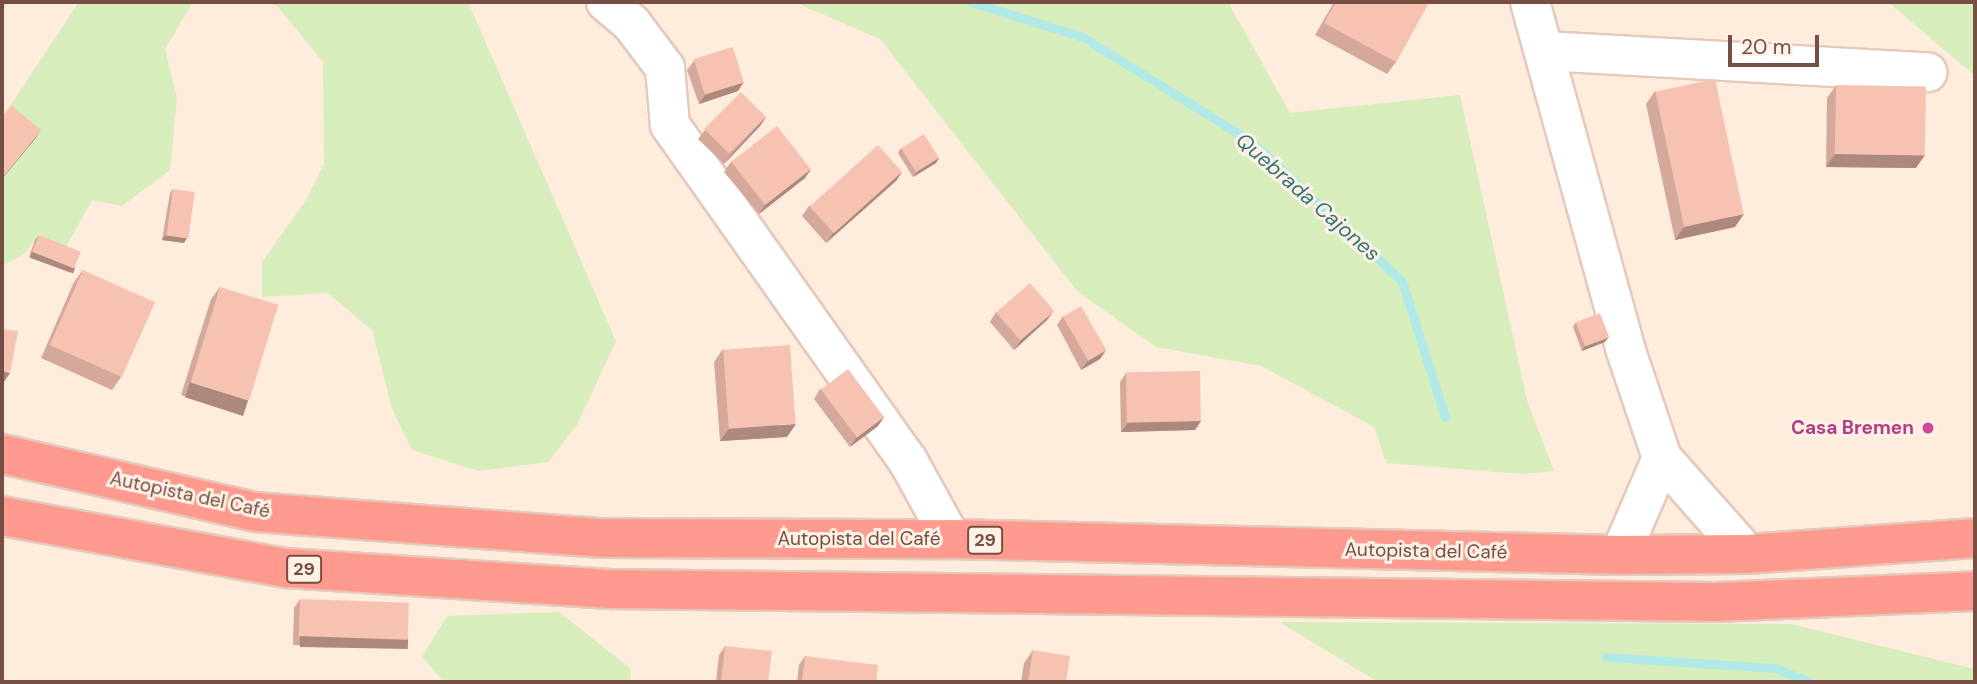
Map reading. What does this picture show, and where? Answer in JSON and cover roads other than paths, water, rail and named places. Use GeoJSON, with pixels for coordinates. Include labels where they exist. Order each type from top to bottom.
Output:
{"type":"FeatureCollection","features":[{"type":"Feature","properties":{"kind":"highway","name":"Autopista del Café"},"geometry":{"type":"LineString","coordinates":[[2,454],[255,512],[602,538],[951,539],[1620,555],[1747,554],[1975,538]]}},
{"type":"Feature","properties":{"kind":"highway","name":"29"},"geometry":{"type":"LineString","coordinates":[[2,516],[286,568],[610,589],[1715,602],[1975,591]]}},
{"type":"Feature","properties":{"kind":"street"},"geometry":{"type":"LineString","coordinates":[[606,2],[632,24],[664,68],[670,125],[908,461],[951,539]]}},
{"type":"Feature","properties":{"kind":"street"},"geometry":{"type":"LineString","coordinates":[[1530,2],[1546,51],[1625,348],[1662,458],[1747,554]]}},
{"type":"Feature","properties":{"kind":"street"},"geometry":{"type":"LineString","coordinates":[[1546,51],[1927,72]]}},
{"type":"Feature","properties":{"kind":"street"},"geometry":{"type":"LineString","coordinates":[[1620,555],[1662,458]]}},
{"type":"Feature","properties":{"kind":"waterway","name":"Quebrada Cajones"},"geometry":{"type":"LineString","coordinates":[[971,2],[1083,37],[1253,143],[1402,281],[1445,417]]}},
{"type":"Feature","properties":{"kind":"waterway","name":"Quebrada Cajones"},"geometry":{"type":"LineString","coordinates":[[1606,657],[1775,668],[1810,682]]}},
{"type":"Feature","properties":{"kind":"place","name":"Casa Bremen"},"geometry":{"type":"Point","coordinates":[1928,428]}}]}
